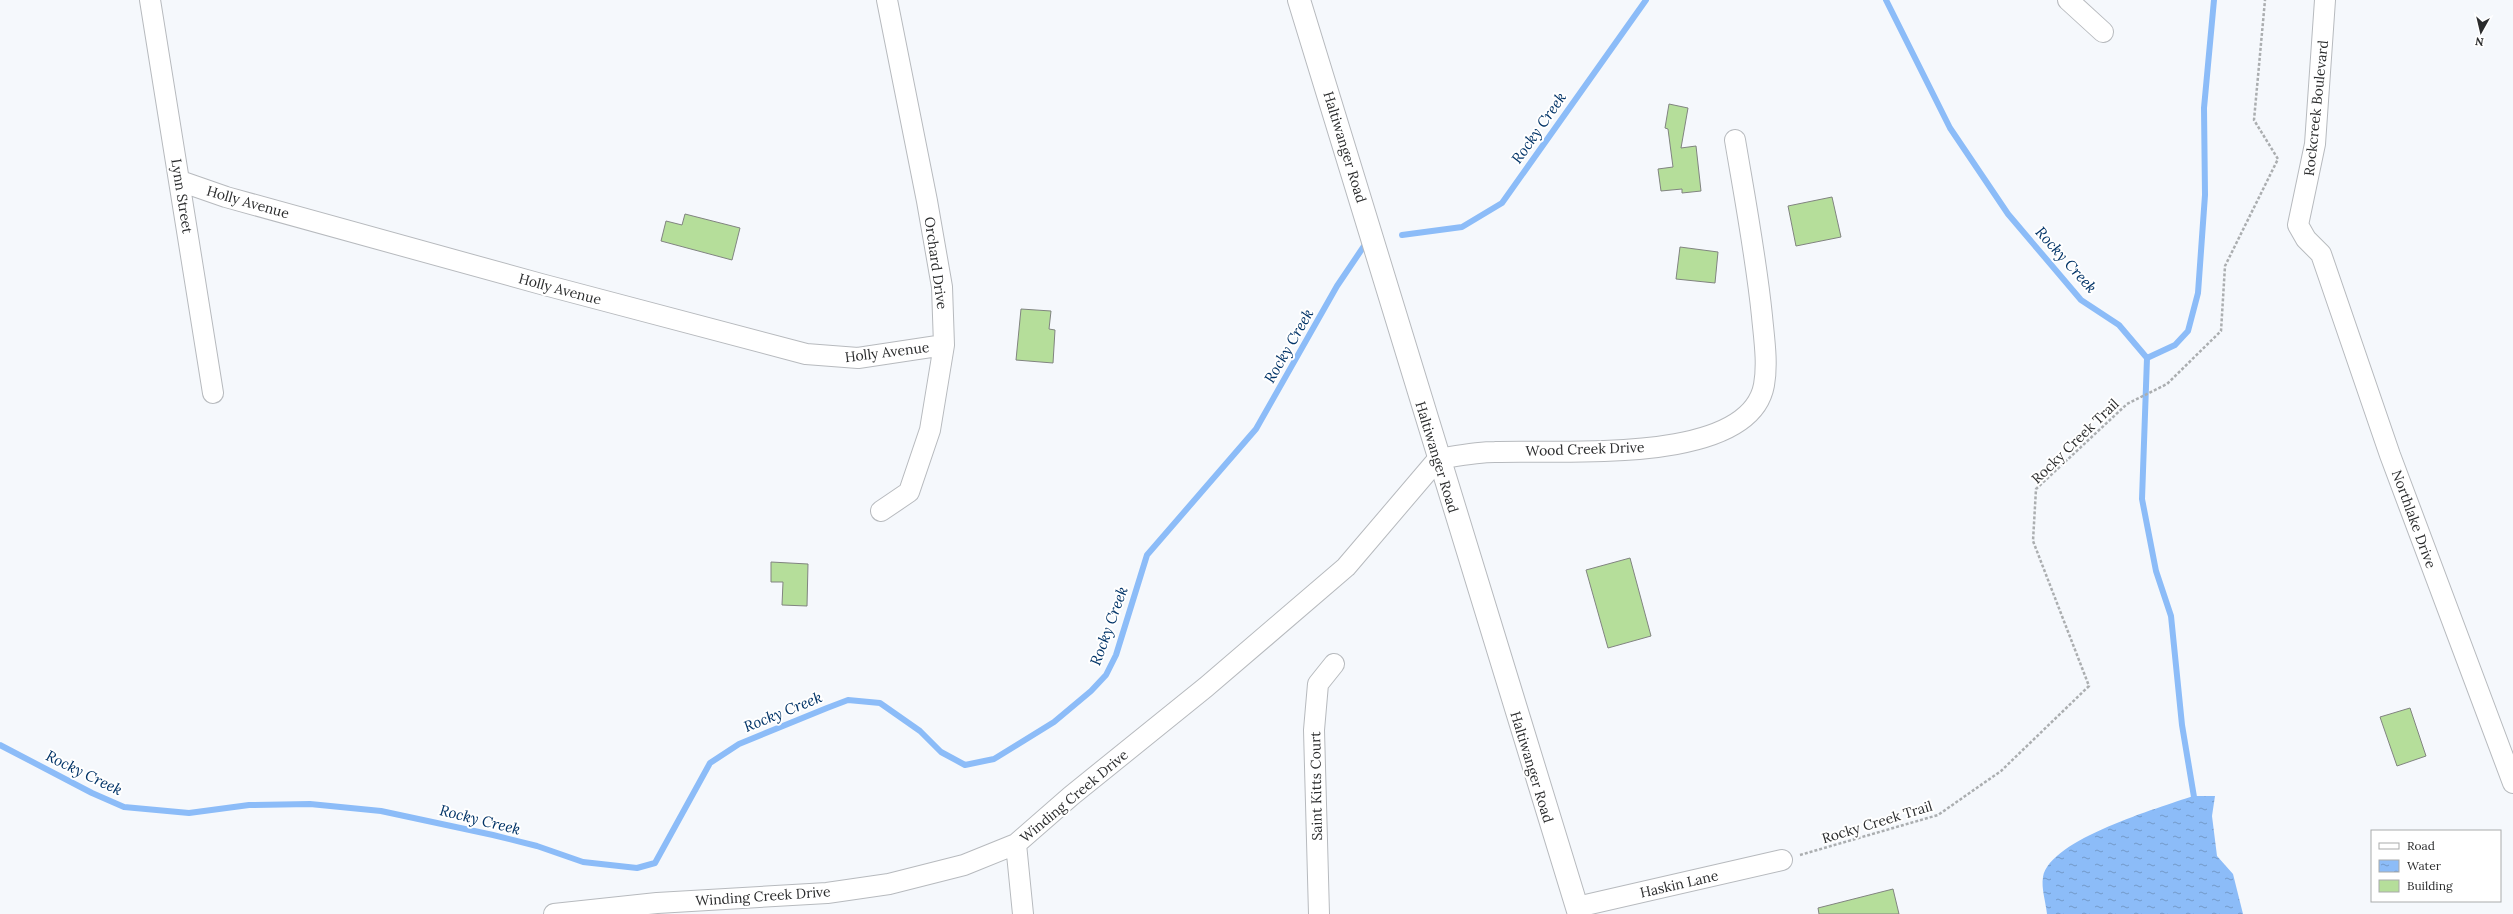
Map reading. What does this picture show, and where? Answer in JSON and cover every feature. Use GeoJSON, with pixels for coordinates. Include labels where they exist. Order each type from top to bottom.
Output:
{"type":"FeatureCollection","features":[{"type":"Feature","properties":{"kind":"street","name":"Lynn Street"},"geometry":{"type":"LineString","coordinates":[[150,0],[213,393]]}},
{"type":"Feature","properties":{"kind":"street","name":"Orchard Drive"},"geometry":{"type":"LineString","coordinates":[[881,511],[909,492],[930,430],[944,345],[940,279],[887,0]]}},
{"type":"Feature","properties":{"kind":"street","name":"Haltiwanger Road"},"geometry":{"type":"LineString","coordinates":[[1299,0],[1364,209],[1378,264],[1578,910]]}},
{"type":"Feature","properties":{"kind":"street"},"geometry":{"type":"LineString","coordinates":[[2068,0],[2103,32]]}},
{"type":"Feature","properties":{"kind":"street","name":"Rockcreek Boulevard"},"geometry":{"type":"LineString","coordinates":[[2321,254],[2306,239],[2298,225],[2315,144],[2326,0]]}},
{"type":"Feature","properties":{"kind":"street","name":"Wood Creek Drive"},"geometry":{"type":"LineString","coordinates":[[1438,458],[1493,452],[1610,451],[1675,444],[1722,432],[1741,422],[1751,413],[1759,401],[1764,385],[1765,367],[1758,274],[1735,140]]}},
{"type":"Feature","properties":{"kind":"street","name":"Holly Avenue"},"geometry":{"type":"LineString","coordinates":[[180,181],[234,199],[541,284],[806,354],[858,358],[944,345]]}},
{"type":"Feature","properties":{"kind":"street","name":"Northlake Drive"},"geometry":{"type":"LineString","coordinates":[[2321,254],[2396,469],[2513,783]]}},
{"type":"Feature","properties":{"kind":"street","name":"Winding Creek Drive"},"geometry":{"type":"LineString","coordinates":[[554,914],[657,903],[826,893],[866,887],[964,865],[1016,844],[1071,796],[1206,687],[1346,567],[1438,458]]}},
{"type":"Feature","properties":{"kind":"street","name":"Saint Kitts Court"},"geometry":{"type":"LineString","coordinates":[[1319,914],[1314,730],[1318,684],[1334,664]]}},
{"type":"Feature","properties":{"kind":"street"},"geometry":{"type":"LineString","coordinates":[[1016,844],[1022,914]]}},
{"type":"Feature","properties":{"kind":"street","name":"Haskin Lane"},"geometry":{"type":"LineString","coordinates":[[1578,910],[1782,860]]}},
{"type":"Feature","properties":{"kind":"path","name":"Rocky Creek Trail"},"geometry":{"type":"LineString","coordinates":[[1782,860],[1938,815],[2001,771],[2089,686],[2034,541],[2036,489],[2127,404],[2167,384],[2221,331],[2226,266],[2278,159],[2254,120],[2265,0]]}},
{"type":"Feature","properties":{"kind":"water"},"geometry":{"type":"Polygon","coordinates":[[[2193,796],[2215,796],[2212,816],[2217,856],[2233,874],[2243,914],[2047,914],[2043,891],[2043,877],[2050,863],[2065,850],[2108,827],[2193,796]]]}},
{"type":"Feature","properties":{"kind":"building"},"geometry":{"type":"Polygon","coordinates":[[[1669,104],[1688,108],[1681,148],[1696,146],[1701,191],[1682,193],[1682,189],[1661,191],[1658,169],[1673,167],[1668,129],[1665,128],[1669,104]]]}},
{"type":"Feature","properties":{"kind":"building"},"geometry":{"type":"Polygon","coordinates":[[[1832,197],[1841,237],[1796,246],[1788,206],[1832,197]]]}},
{"type":"Feature","properties":{"kind":"building"},"geometry":{"type":"Polygon","coordinates":[[[685,214],[740,228],[732,260],[661,241],[666,221],[682,225],[685,214]]]}},
{"type":"Feature","properties":{"kind":"building"},"geometry":{"type":"Polygon","coordinates":[[[1680,247],[1718,252],[1715,283],[1676,279],[1680,247]]]}},
{"type":"Feature","properties":{"kind":"building"},"geometry":{"type":"Polygon","coordinates":[[[1021,309],[1051,311],[1049,329],[1055,330],[1053,363],[1016,360],[1021,309]]]}},
{"type":"Feature","properties":{"kind":"building"},"geometry":{"type":"Polygon","coordinates":[[[1630,558],[1651,636],[1608,648],[1586,570],[1630,558]]]}},
{"type":"Feature","properties":{"kind":"building"},"geometry":{"type":"Polygon","coordinates":[[[771,562],[808,564],[807,606],[782,605],[783,582],[771,582],[771,562]]]}},
{"type":"Feature","properties":{"kind":"building"},"geometry":{"type":"Polygon","coordinates":[[[2410,708],[2426,756],[2397,766],[2380,717],[2410,708]]]}},
{"type":"Feature","properties":{"kind":"building"},"geometry":{"type":"Polygon","coordinates":[[[1893,889],[1899,914],[1819,914],[1818,908],[1893,889]]]}},
{"type":"Feature","properties":{"kind":"waterway","name":"Rocky Creek"},"geometry":{"type":"LineString","coordinates":[[1402,235],[1462,227],[1502,203],[1646,0]]}},
{"type":"Feature","properties":{"kind":"waterway","name":"Rocky Creek"},"geometry":{"type":"LineString","coordinates":[[1886,0],[1950,128],[2008,214],[2081,300],[2119,325],[2147,358]]}},
{"type":"Feature","properties":{"kind":"waterway","name":"Rocky Creek"},"geometry":{"type":"LineString","coordinates":[[2147,358],[2175,345],[2188,331],[2198,293],[2205,195],[2204,108],[2214,0]]}},
{"type":"Feature","properties":{"kind":"waterway","name":"Rocky Creek"},"geometry":{"type":"LineString","coordinates":[[0,745],[92,793],[124,807],[189,813],[249,805],[310,804],[381,811],[537,846],[583,862],[637,868],[655,863],[710,763],[739,744],[848,700],[880,703],[920,731],[941,752],[965,765],[994,759],[1054,722],[1091,691],[1106,675],[1116,655],[1147,555],[1256,429],[1337,286],[1364,246]]}},
{"type":"Feature","properties":{"kind":"waterway"},"geometry":{"type":"LineString","coordinates":[[2147,358],[2142,499],[2156,571],[2171,616],[2182,725],[2194,797]]}}]}
